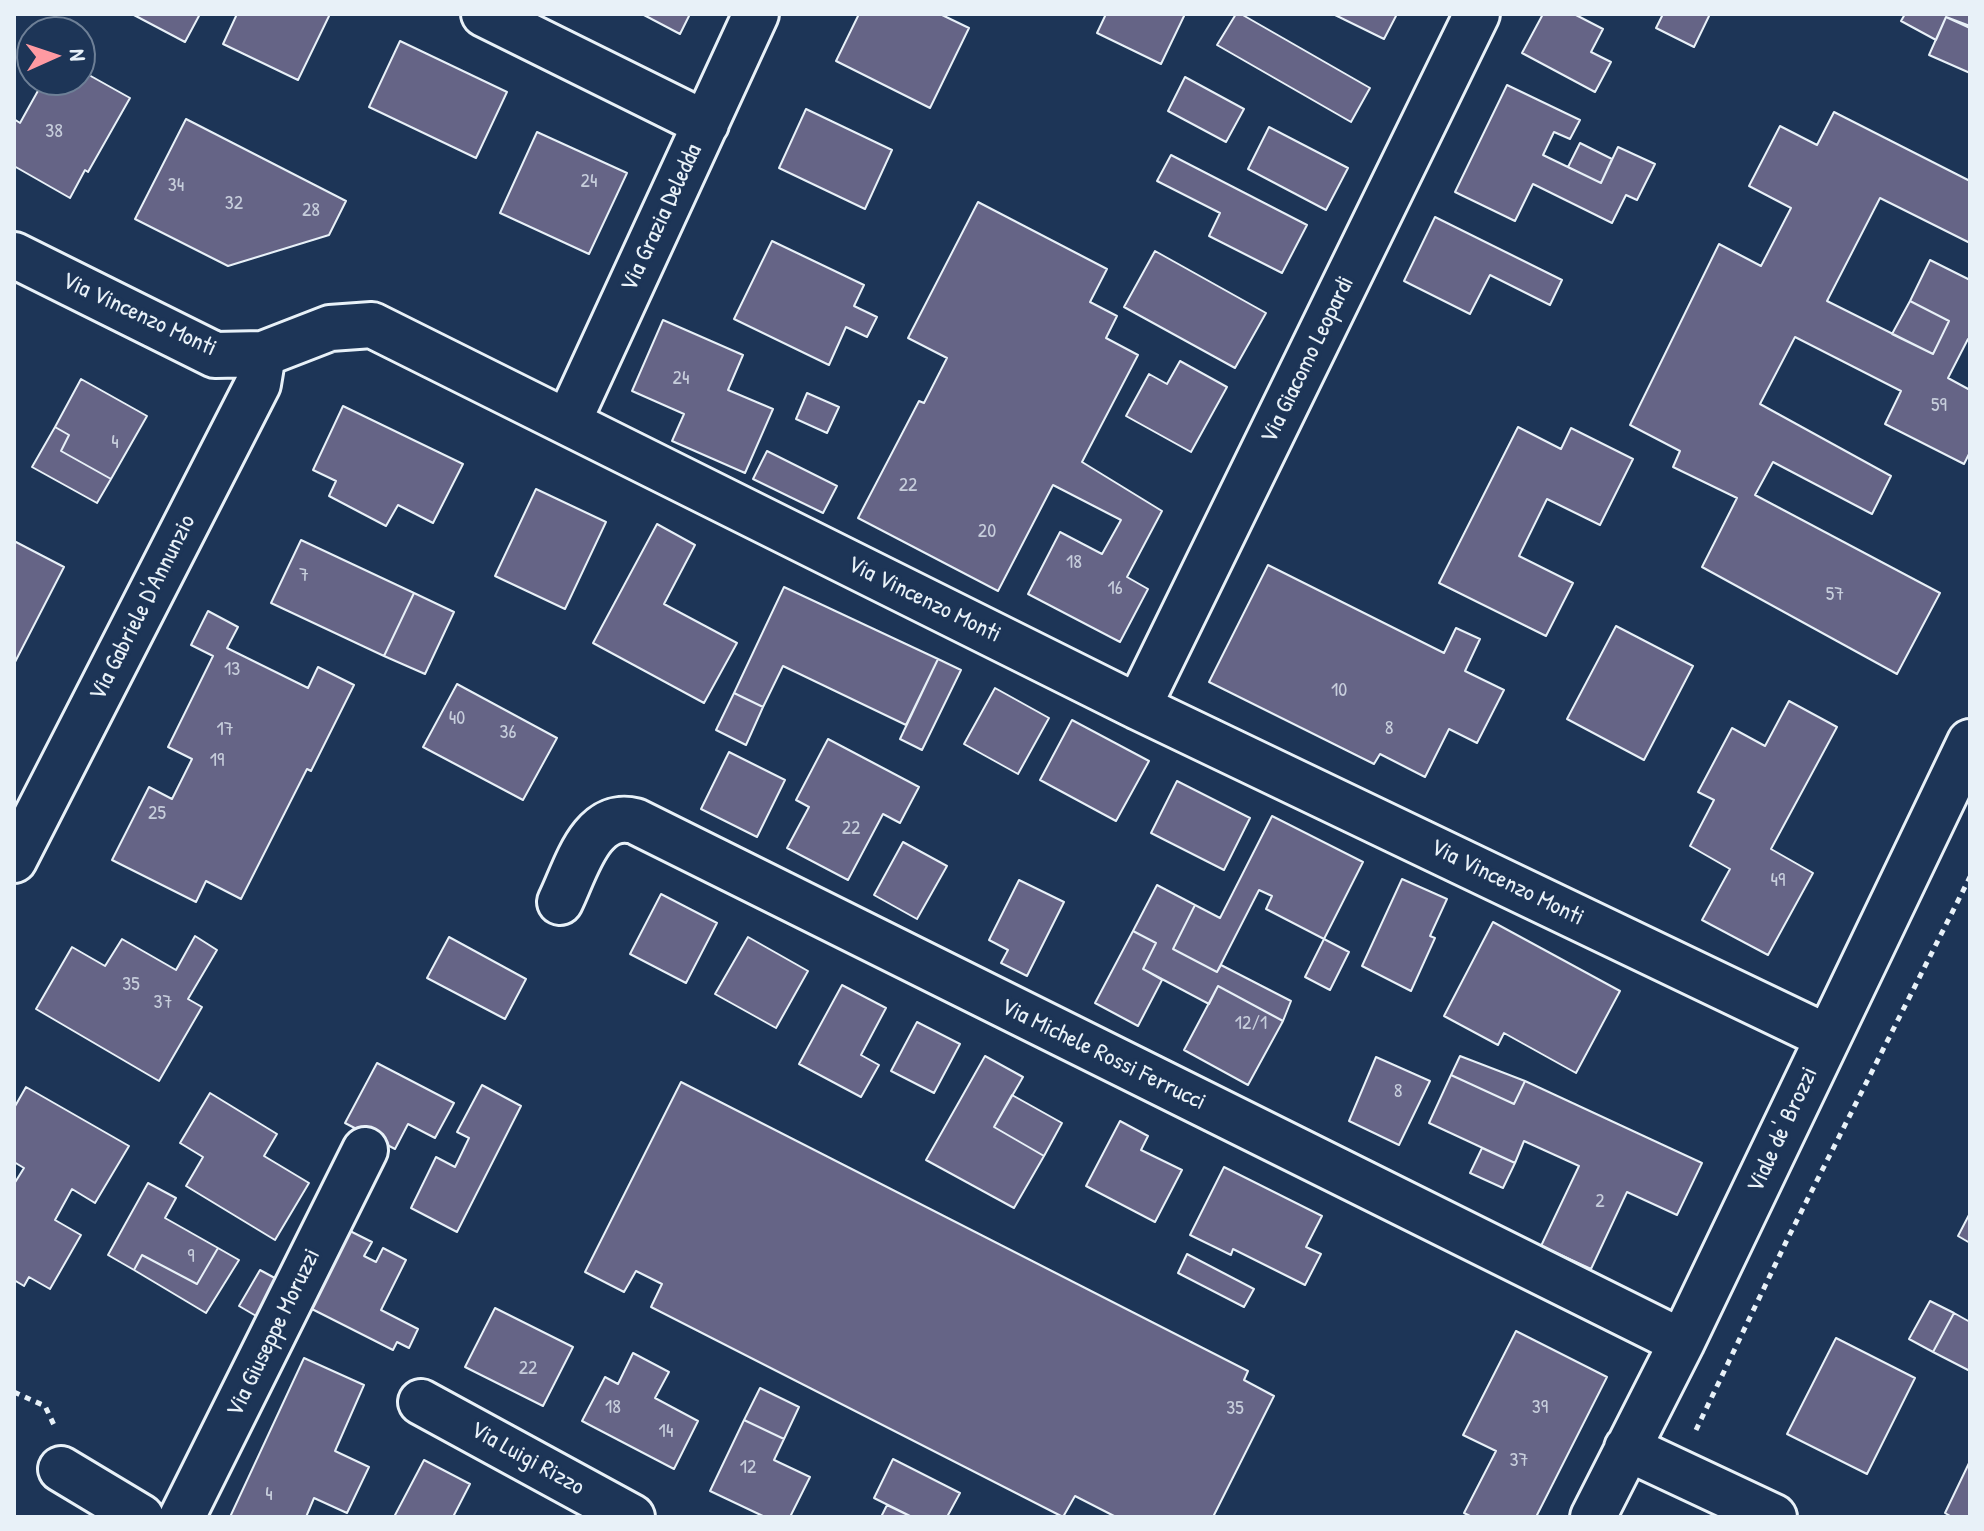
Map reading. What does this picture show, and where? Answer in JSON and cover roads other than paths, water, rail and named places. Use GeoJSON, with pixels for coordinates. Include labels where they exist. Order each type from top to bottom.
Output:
{"type":"FeatureCollection","features":[{"type":"Feature","properties":{"kind":"street"},"geometry":{"type":"LineString","coordinates":[[484,14],[706,124]]}},
{"type":"Feature","properties":{"kind":"street","name":"Via Grazia Deledda"},"geometry":{"type":"LineString","coordinates":[[568,422],[756,14]]}},
{"type":"Feature","properties":{"kind":"street","name":"Via Giacomo Leopardi"},"geometry":{"type":"LineString","coordinates":[[1138,707],[1477,14]]}},
{"type":"Feature","properties":{"kind":"street","name":"Via Vincenzo Monti"},"geometry":{"type":"LineString","coordinates":[[14,255],[215,355],[263,354],[330,328],[372,325],[1138,707],[1827,1037]]}},
{"type":"Feature","properties":{"kind":"street","name":"Via Gabriele D'Annunzio"},"geometry":{"type":"LineString","coordinates":[[14,860],[258,384],[263,354]]}},
{"type":"Feature","properties":{"kind":"street","name":"Viale de' Brozzi"},"geometry":{"type":"LineString","coordinates":[[1593,1517],[1682,1342],[1970,742]]}},
{"type":"Feature","properties":{"kind":"street","name":"Via Michele Rossi Ferrucci"},"geometry":{"type":"LineString","coordinates":[[560,902],[593,834],[607,822],[617,819],[635,821],[1682,1342]]}},
{"type":"Feature","properties":{"kind":"street","name":"Via Giuseppe Moruzzi"},"geometry":{"type":"LineString","coordinates":[[182,1517],[365,1150]]}},
{"type":"Feature","properties":{"kind":"street","name":"Via Luigi Rizzo"},"geometry":{"type":"LineString","coordinates":[[421,1402],[632,1517]]}},
{"type":"Feature","properties":{"kind":"street"},"geometry":{"type":"LineString","coordinates":[[1627,1448],[1774,1517]]}},
{"type":"Feature","properties":{"kind":"street"},"geometry":{"type":"LineString","coordinates":[[61,1469],[141,1517]]}}]}
